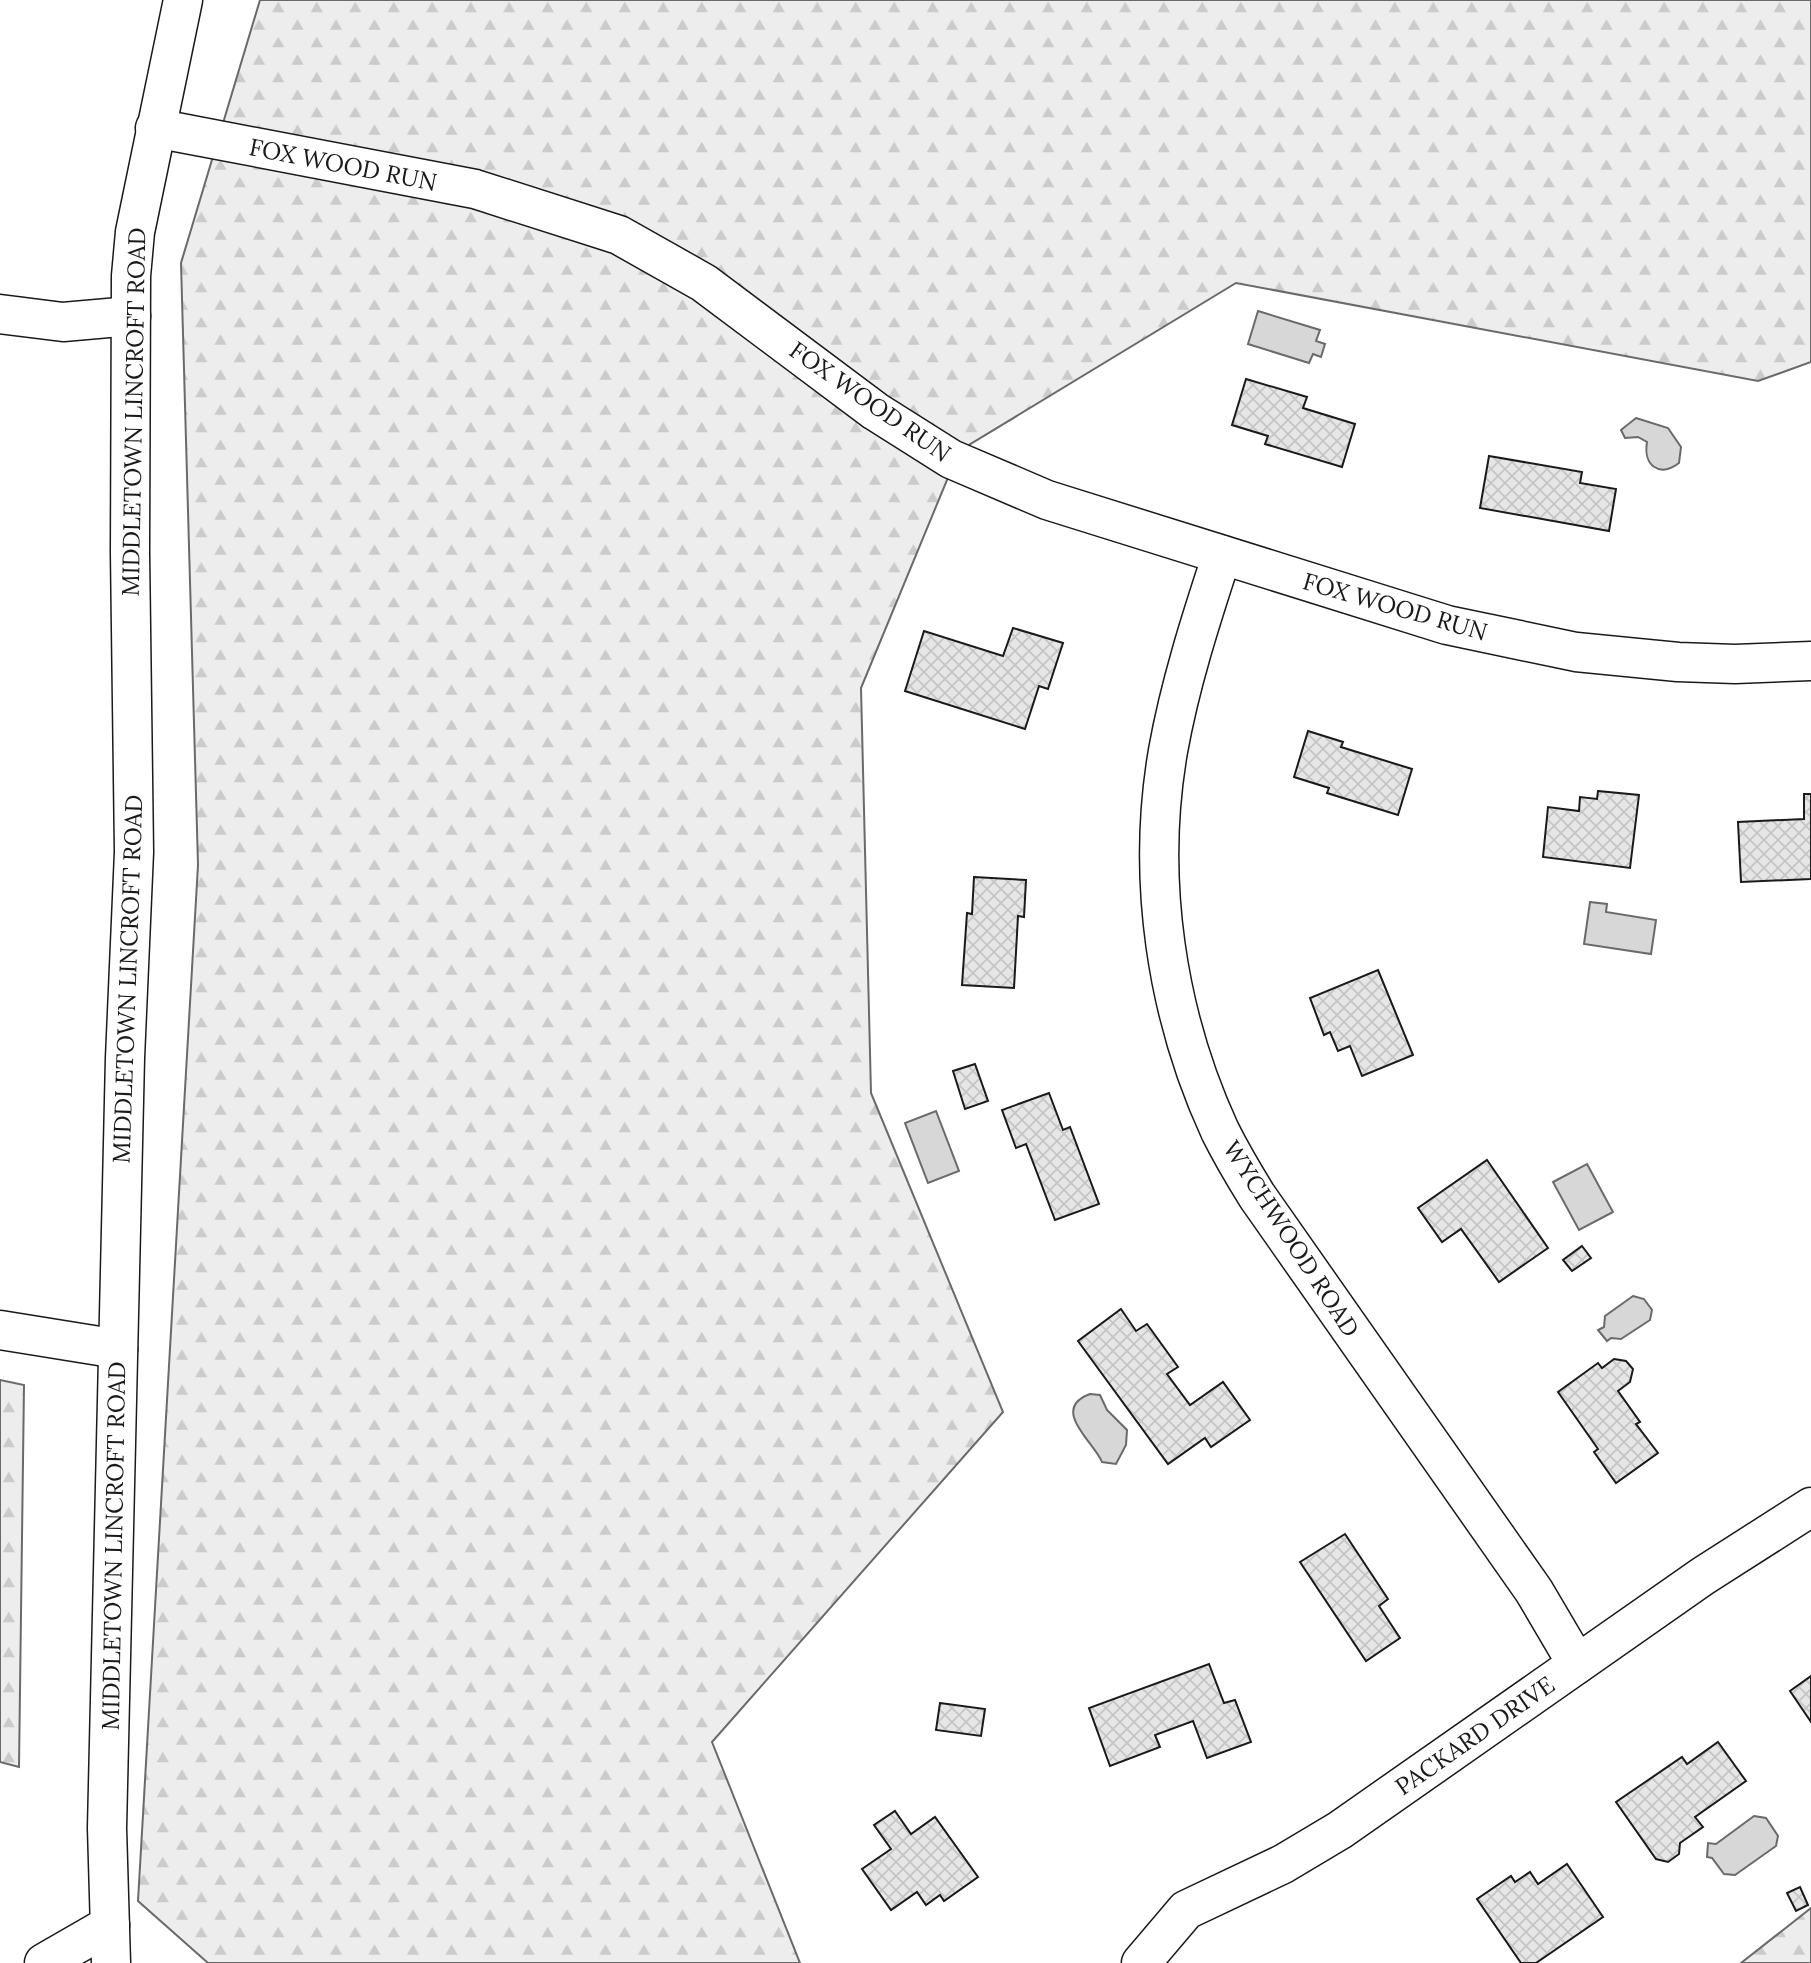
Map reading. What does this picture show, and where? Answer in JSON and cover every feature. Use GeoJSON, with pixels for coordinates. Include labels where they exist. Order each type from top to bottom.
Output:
{"type":"FeatureCollection","features":[{"type":"Feature","properties":{"kind":"street","name":"MIDDLETOWN LINCROFT ROAD"},"geometry":{"type":"LineString","coordinates":[[111,1963],[107,1828],[125,1058],[134,852],[130,553],[131,316],[135,232],[183,0]]}},
{"type":"Feature","properties":{"kind":"street","name":"FOX WOOD RUN"},"geometry":{"type":"LineString","coordinates":[[155,128],[475,189],[619,234],[704,283],[875,411],[951,459],[1047,500],[1447,625],[1576,652],[1678,662],[1735,664],[1811,661]]}},
{"type":"Feature","properties":{"kind":"street"},"geometry":{"type":"LineString","coordinates":[[0,314],[63,322],[131,316]]}},
{"type":"Feature","properties":{"kind":"street","name":"WYCHWOOD ROAD"},"geometry":{"type":"LineString","coordinates":[[1222,555],[1194,641],[1168,752],[1160,841],[1167,956],[1193,1064],[1221,1132],[1256,1196],[1534,1591],[1577,1664]]}},
{"type":"Feature","properties":{"kind":"street"},"geometry":{"type":"LineString","coordinates":[[0,1330],[118,1349]]}},
{"type":"Feature","properties":{"kind":"street","name":"PACKARD DRIVE"},"geometry":{"type":"LineString","coordinates":[[1141,1963],[1186,1910],[1323,1841],[1703,1576],[1811,1507]]}},
{"type":"Feature","properties":{"kind":"street"},"geometry":{"type":"LineString","coordinates":[[44,1963],[110,1925]]}},
{"type":"Feature","properties":{"kind":"green space"},"geometry":{"type":"Polygon","coordinates":[[[260,0],[1811,0],[1811,362],[1758,381],[1236,283],[959,451],[861,688],[871,1093],[1003,1412],[712,1742],[800,1963],[208,1963],[138,1901],[198,865],[181,263],[260,0]]]}},
{"type":"Feature","properties":{"kind":"green space"},"geometry":{"type":"Polygon","coordinates":[[[0,1380],[24,1385],[19,1767],[0,1762],[0,1380]]]}},
{"type":"Feature","properties":{"kind":"green space"},"geometry":{"type":"Polygon","coordinates":[[[1811,1908],[1811,1963],[1741,1963],[1811,1908]]]}},
{"type":"Feature","properties":{"kind":"shaded area"},"geometry":{"type":"Polygon","coordinates":[[[1258,311],[1320,330],[1316,341],[1325,344],[1321,357],[1313,354],[1309,363],[1248,344],[1258,311]]]}},
{"type":"Feature","properties":{"kind":"shaded area"},"geometry":{"type":"Polygon","coordinates":[[[1636,418],[1668,428],[1681,447],[1679,463],[1665,469],[1654,467],[1647,457],[1647,442],[1638,437],[1625,438],[1621,430],[1636,418]]]}},
{"type":"Feature","properties":{"kind":"shaded area"},"geometry":{"type":"Polygon","coordinates":[[[1590,902],[1607,904],[1606,912],[1656,920],[1651,954],[1584,944],[1590,902]]]}},
{"type":"Feature","properties":{"kind":"shaded area"},"geometry":{"type":"Polygon","coordinates":[[[936,1111],[959,1171],[928,1183],[905,1123],[936,1111]]]}},
{"type":"Feature","properties":{"kind":"shaded area"},"geometry":{"type":"Polygon","coordinates":[[[1587,1164],[1613,1212],[1579,1230],[1553,1182],[1587,1164]]]}},
{"type":"Feature","properties":{"kind":"shaded area"},"geometry":{"type":"Polygon","coordinates":[[[1633,1296],[1644,1299],[1652,1310],[1650,1320],[1621,1339],[1611,1338],[1607,1341],[1598,1330],[1604,1327],[1605,1316],[1633,1296]]]}},
{"type":"Feature","properties":{"kind":"shaded area"},"geometry":{"type":"Polygon","coordinates":[[[1090,1394],[1100,1395],[1107,1410],[1127,1430],[1126,1445],[1116,1464],[1102,1462],[1074,1417],[1078,1400],[1090,1394]]]}},
{"type":"Feature","properties":{"kind":"shaded area"},"geometry":{"type":"Polygon","coordinates":[[[1754,1816],[1766,1818],[1778,1836],[1776,1846],[1735,1875],[1724,1874],[1712,1858],[1707,1857],[1708,1843],[1716,1844],[1754,1816]]]}},
{"type":"Feature","properties":{"kind":"building"},"geometry":{"type":"Polygon","coordinates":[[[1246,379],[1307,397],[1303,408],[1355,424],[1342,467],[1265,444],[1268,436],[1232,425],[1246,379]]]}},
{"type":"Feature","properties":{"kind":"building"},"geometry":{"type":"Polygon","coordinates":[[[1489,456],[1582,472],[1580,483],[1616,489],[1609,531],[1480,508],[1489,456]]]}},
{"type":"Feature","properties":{"kind":"building"},"geometry":{"type":"Polygon","coordinates":[[[1013,628],[1063,643],[1048,689],[1039,686],[1025,729],[905,691],[924,631],[1003,656],[1013,628]]]}},
{"type":"Feature","properties":{"kind":"building"},"geometry":{"type":"Polygon","coordinates":[[[1308,731],[1343,742],[1341,747],[1412,769],[1398,815],[1327,793],[1329,788],[1294,777],[1308,731]]]}},
{"type":"Feature","properties":{"kind":"building"},"geometry":{"type":"Polygon","coordinates":[[[1598,791],[1639,795],[1630,868],[1543,857],[1548,807],[1579,811],[1580,797],[1597,799],[1598,791]]]}},
{"type":"Feature","properties":{"kind":"building"},"geometry":{"type":"Polygon","coordinates":[[[1804,794],[1811,794],[1811,879],[1741,882],[1738,822],[1804,819],[1804,794]]]}},
{"type":"Feature","properties":{"kind":"building"},"geometry":{"type":"Polygon","coordinates":[[[974,877],[1026,880],[1024,917],[1018,916],[1014,988],[962,985],[967,913],[972,914],[974,877]]]}},
{"type":"Feature","properties":{"kind":"building"},"geometry":{"type":"Polygon","coordinates":[[[1378,970],[1413,1055],[1362,1076],[1350,1046],[1338,1051],[1330,1032],[1324,1035],[1310,998],[1378,970]]]}},
{"type":"Feature","properties":{"kind":"building"},"geometry":{"type":"Polygon","coordinates":[[[975,1064],[988,1101],[965,1109],[953,1071],[975,1064]]]}},
{"type":"Feature","properties":{"kind":"building"},"geometry":{"type":"Polygon","coordinates":[[[1049,1093],[1063,1130],[1070,1127],[1099,1204],[1055,1220],[1026,1144],[1016,1148],[1002,1110],[1049,1093]]]}},
{"type":"Feature","properties":{"kind":"building"},"geometry":{"type":"Polygon","coordinates":[[[1487,1160],[1548,1248],[1499,1282],[1461,1229],[1442,1242],[1418,1208],[1487,1160]]]}},
{"type":"Feature","properties":{"kind":"building"},"geometry":{"type":"Polygon","coordinates":[[[1582,1246],[1591,1258],[1572,1271],[1563,1260],[1582,1246]]]}},
{"type":"Feature","properties":{"kind":"building"},"geometry":{"type":"Polygon","coordinates":[[[1121,1309],[1136,1331],[1147,1324],[1178,1367],[1167,1374],[1190,1405],[1223,1382],[1250,1420],[1211,1447],[1205,1438],[1168,1464],[1078,1341],[1121,1309]]]}},
{"type":"Feature","properties":{"kind":"building"},"geometry":{"type":"Polygon","coordinates":[[[1614,1359],[1626,1361],[1633,1369],[1630,1382],[1618,1391],[1640,1422],[1636,1424],[1658,1453],[1616,1483],[1594,1452],[1598,1449],[1558,1392],[1598,1363],[1602,1368],[1614,1359]]]}},
{"type":"Feature","properties":{"kind":"building"},"geometry":{"type":"Polygon","coordinates":[[[1345,1534],[1388,1599],[1379,1606],[1400,1638],[1366,1661],[1300,1562],[1345,1534]]]}},
{"type":"Feature","properties":{"kind":"building"},"geometry":{"type":"Polygon","coordinates":[[[1209,1664],[1224,1703],[1235,1700],[1251,1742],[1207,1758],[1193,1721],[1155,1735],[1160,1747],[1110,1766],[1089,1708],[1209,1664]]]}},
{"type":"Feature","properties":{"kind":"building"},"geometry":{"type":"Polygon","coordinates":[[[1811,1676],[1811,1722],[1790,1691],[1811,1676]]]}},
{"type":"Feature","properties":{"kind":"building"},"geometry":{"type":"Polygon","coordinates":[[[940,1703],[985,1709],[981,1736],[936,1730],[940,1703]]]}},
{"type":"Feature","properties":{"kind":"building"},"geometry":{"type":"Polygon","coordinates":[[[1718,1742],[1746,1781],[1695,1817],[1703,1827],[1680,1843],[1679,1854],[1668,1862],[1656,1859],[1616,1802],[1682,1757],[1687,1764],[1718,1742]]]}},
{"type":"Feature","properties":{"kind":"building"},"geometry":{"type":"Polygon","coordinates":[[[895,1811],[911,1834],[935,1817],[978,1877],[944,1901],[940,1895],[926,1905],[917,1892],[891,1910],[862,1869],[891,1849],[874,1825],[895,1811]]]}},
{"type":"Feature","properties":{"kind":"building"},"geometry":{"type":"Polygon","coordinates":[[[1567,1864],[1603,1917],[1536,1963],[1521,1963],[1477,1899],[1511,1876],[1515,1882],[1530,1872],[1538,1884],[1567,1864]]]}},
{"type":"Feature","properties":{"kind":"building"},"geometry":{"type":"Polygon","coordinates":[[[1800,1887],[1808,1905],[1796,1911],[1787,1893],[1800,1887]]]}}]}
